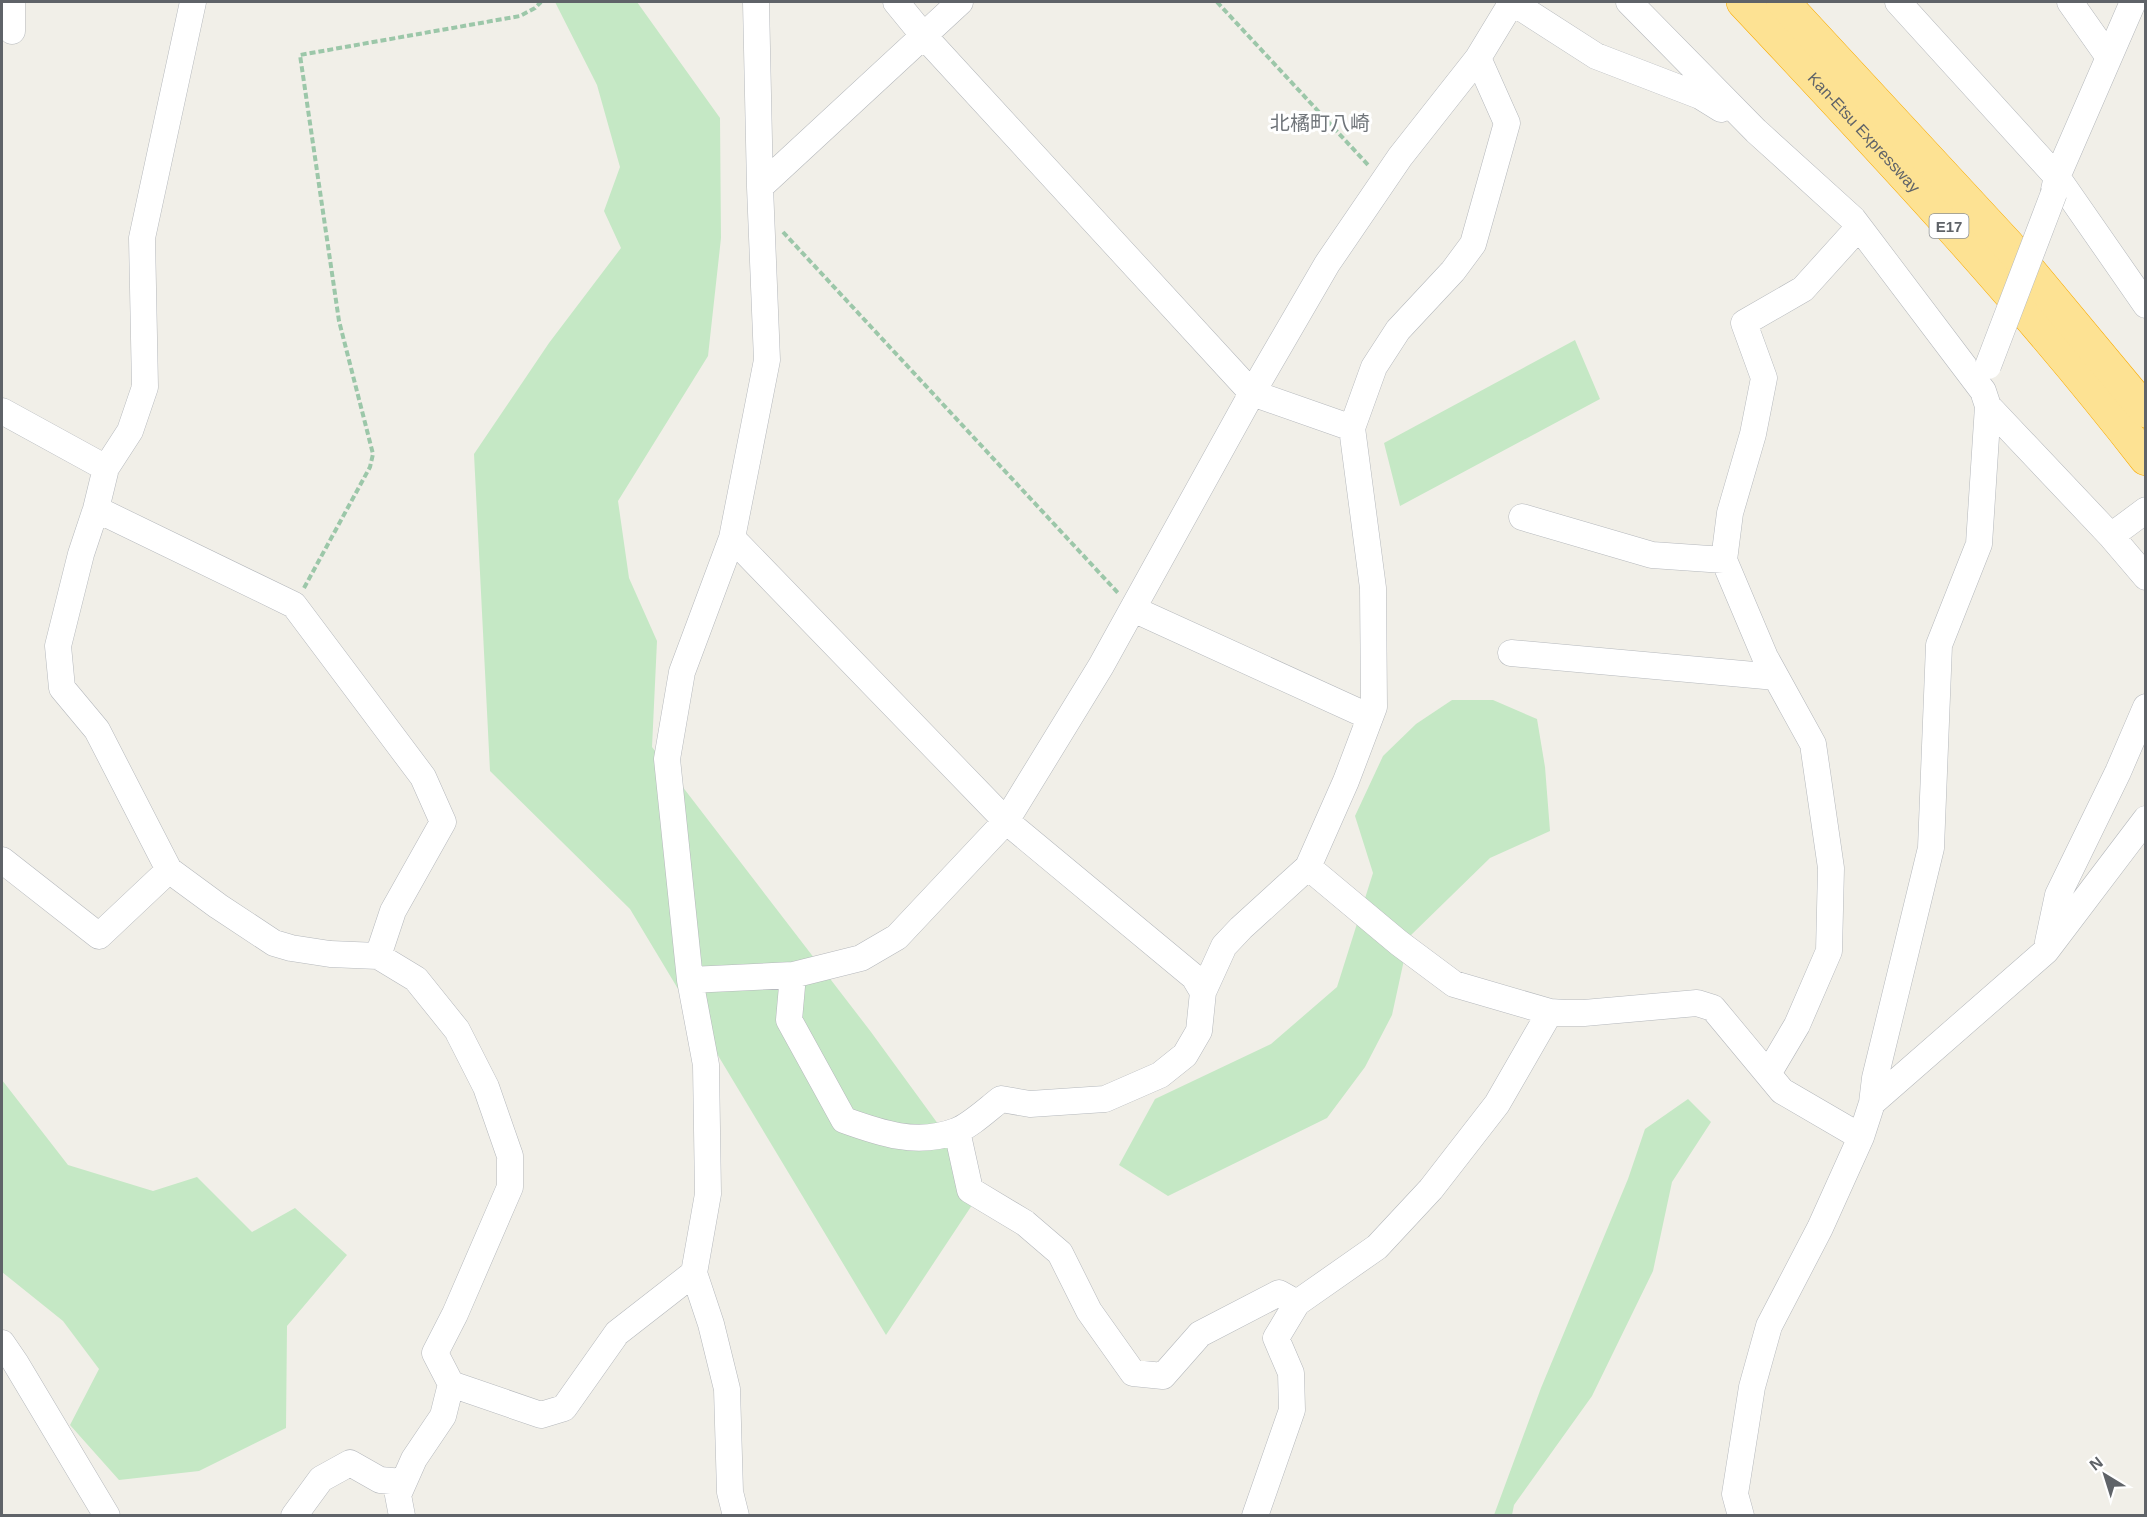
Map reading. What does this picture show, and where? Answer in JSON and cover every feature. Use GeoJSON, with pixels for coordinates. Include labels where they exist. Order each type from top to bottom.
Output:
{"type":"FeatureCollection","features":[{"type":"Feature","properties":{"kind":"highway","name":"Kan-Etsu Expressway"},"geometry":{"type":"LineString","coordinates":[[1743,2],[1994,275],[2069,363],[2145,459]]}},
{"type":"Feature","properties":{"kind":"highway","name":"Kan-Etsu Expressway"},"geometry":{"type":"LineString","coordinates":[[1783,2],[2008,245],[2145,411]]}},
{"type":"Feature","properties":{"kind":"street"},"geometry":{"type":"LineString","coordinates":[[12,2],[12,31]]}},
{"type":"Feature","properties":{"kind":"street"},"geometry":{"type":"LineString","coordinates":[[193,2],[142,238],[145,387],[130,431],[106,468],[96,509],[81,554],[58,646],[62,688],[97,730],[169,870],[274,943],[330,954],[378,956],[416,979],[457,1030],[486,1087],[510,1156],[510,1186],[455,1314],[435,1353],[451,1384],[443,1416],[414,1459],[398,1495],[402,1515]]}},
{"type":"Feature","properties":{"kind":"street"},"geometry":{"type":"LineString","coordinates":[[736,1515],[730,1492],[727,1389],[711,1324],[694,1273],[708,1194],[706,1065],[690,980],[667,759],[682,672],[732,538],[767,360],[760,197],[756,2]]}},
{"type":"Feature","properties":{"kind":"street"},"geometry":{"type":"LineString","coordinates":[[896,2],[923,35],[1252,393],[1352,428]]}},
{"type":"Feature","properties":{"kind":"street"},"geometry":{"type":"LineString","coordinates":[[760,197],[923,35],[960,2]]}},
{"type":"Feature","properties":{"kind":"street"},"geometry":{"type":"LineString","coordinates":[[690,980],[793,975],[861,958],[897,937],[1006,821],[1101,666],[1252,393],[1327,264],[1400,157],[1478,58],[1512,2],[1596,56],[1700,96],[1756,131]]}},
{"type":"Feature","properties":{"kind":"street"},"geometry":{"type":"LineString","coordinates":[[1629,2],[1756,131],[1853,219],[1986,398],[2111,536],[2145,577]]}},
{"type":"Feature","properties":{"kind":"street"},"geometry":{"type":"LineString","coordinates":[[1898,2],[2055,185],[2145,305]]}},
{"type":"Feature","properties":{"kind":"street"},"geometry":{"type":"LineString","coordinates":[[2070,2],[2108,56]]}},
{"type":"Feature","properties":{"kind":"street"},"geometry":{"type":"LineString","coordinates":[[1741,1515],[1735,1494],[1752,1387],[1768,1326],[1820,1228],[1861,1137],[1872,1103],[1875,1078],[1931,848],[1939,645],[1979,544],[1989,366],[2055,185],[2108,56],[2133,2]]}},
{"type":"Feature","properties":{"kind":"street"},"geometry":{"type":"LineString","coordinates":[[793,975],[789,1020],[844,1120],[880,1133],[919,1139],[957,1131],[1001,1099],[1029,1104],[1105,1099],[1160,1075],[1185,1055],[1199,1031],[1203,992],[1224,946],[1308,867],[1346,781],[1374,707],[1372,588],[1352,428],[1374,367],[1398,330],[1453,271],[1473,244],[1507,123],[1478,58]]}},
{"type":"Feature","properties":{"kind":"street"},"geometry":{"type":"LineString","coordinates":[[1768,1074],[1797,1025],[1829,951],[1831,868],[1813,744],[1765,657],[1724,560],[1730,513],[1753,434],[1764,378],[1744,323],[1803,289],[1858,227]]}},
{"type":"Feature","properties":{"kind":"street"},"geometry":{"type":"LineString","coordinates":[[2,411],[106,468]]}},
{"type":"Feature","properties":{"kind":"street"},"geometry":{"type":"LineString","coordinates":[[96,509],[294,605],[423,777],[443,822],[393,911],[378,956]]}},
{"type":"Feature","properties":{"kind":"street"},"geometry":{"type":"LineString","coordinates":[[2111,536],[2139,515]]}},
{"type":"Feature","properties":{"kind":"street"},"geometry":{"type":"LineString","coordinates":[[1522,517],[1652,555],[1724,560]]}},
{"type":"Feature","properties":{"kind":"street"},"geometry":{"type":"LineString","coordinates":[[732,538],[1006,821],[1194,977],[1203,992]]}},
{"type":"Feature","properties":{"kind":"street"},"geometry":{"type":"LineString","coordinates":[[1132,609],[1370,717]]}},
{"type":"Feature","properties":{"kind":"street"},"geometry":{"type":"LineString","coordinates":[[1511,653],[1776,677]]}},
{"type":"Feature","properties":{"kind":"street"},"geometry":{"type":"LineString","coordinates":[[2046,951],[2058,895],[2118,772],[2145,707]]}},
{"type":"Feature","properties":{"kind":"street"},"geometry":{"type":"LineString","coordinates":[[1872,1103],[2046,951],[2145,819]]}},
{"type":"Feature","properties":{"kind":"street"},"geometry":{"type":"LineString","coordinates":[[2,860],[99,936],[169,870]]}},
{"type":"Feature","properties":{"kind":"street"},"geometry":{"type":"LineString","coordinates":[[1308,867],[1399,943],[1454,984],[1550,1012],[1584,1013],[1698,1003],[1713,1008],[1782,1091],[1861,1137]]}},
{"type":"Feature","properties":{"kind":"street"},"geometry":{"type":"LineString","coordinates":[[1255,1515],[1292,1410],[1291,1373],[1276,1338],[1297,1303],[1377,1247],[1431,1189],[1497,1104],[1550,1012]]}},
{"type":"Feature","properties":{"kind":"street"},"geometry":{"type":"LineString","coordinates":[[957,1131],[970,1190],[1025,1222],[1060,1253],[1089,1311],[1133,1373],[1163,1376],[1200,1334],[1279,1293],[1297,1303]]}},
{"type":"Feature","properties":{"kind":"street"},"geometry":{"type":"LineString","coordinates":[[451,1384],[541,1415],[564,1408],[617,1333],[694,1273]]}},
{"type":"Feature","properties":{"kind":"street"},"geometry":{"type":"LineString","coordinates":[[2,1343],[107,1515]]}},
{"type":"Feature","properties":{"kind":"street"},"geometry":{"type":"LineString","coordinates":[[294,1515],[321,1479],[350,1463],[380,1480],[404,1482]]}},
{"type":"Feature","properties":{"kind":"path"},"geometry":{"type":"LineString","coordinates":[[294,605],[370,467],[373,454],[339,321],[300,55],[520,16],[541,2]]}},
{"type":"Feature","properties":{"kind":"path"},"geometry":{"type":"LineString","coordinates":[[1217,2],[1383,181]]}},
{"type":"Feature","properties":{"kind":"path"},"geometry":{"type":"LineString","coordinates":[[760,197],[1132,609]]}},
{"type":"Feature","properties":{"kind":"green space"},"geometry":{"type":"Polygon","coordinates":[[[555,2],[637,2],[720,118],[721,238],[708,356],[618,501],[629,578],[657,641],[652,747],[871,1032],[984,1187],[886,1335],[630,909],[490,771],[474,454],[549,343],[621,248],[604,211],[620,167],[597,85],[555,2]]]}},
{"type":"Feature","properties":{"kind":"green space"},"geometry":{"type":"Polygon","coordinates":[[[1575,340],[1600,399],[1400,506],[1384,443],[1575,340]]]}},
{"type":"Feature","properties":{"kind":"green space"},"geometry":{"type":"Polygon","coordinates":[[[1452,700],[1493,700],[1537,719],[1545,767],[1550,831],[1490,858],[1409,937],[1392,1015],[1365,1067],[1327,1118],[1168,1196],[1119,1165],[1155,1099],[1271,1044],[1337,987],[1373,873],[1355,816],[1383,756],[1416,724],[1452,700]]]}},
{"type":"Feature","properties":{"kind":"green space"},"geometry":{"type":"Polygon","coordinates":[[[2,1080],[68,1165],[153,1191],[197,1177],[252,1232],[295,1208],[347,1255],[287,1326],[286,1428],[199,1471],[119,1480],[70,1425],[99,1369],[63,1321],[2,1272],[2,1080]]]}},
{"type":"Feature","properties":{"kind":"green space"},"geometry":{"type":"Polygon","coordinates":[[[1688,1099],[1711,1122],[1672,1182],[1653,1271],[1592,1396],[1514,1505],[1512,1515],[1494,1515],[1541,1388],[1628,1179],[1645,1129],[1688,1099]]]}},
{"type":"Feature","properties":{"kind":"district","name":"北橘町八崎"},"geometry":{"type":"Point","coordinates":[1320,123]}}]}
